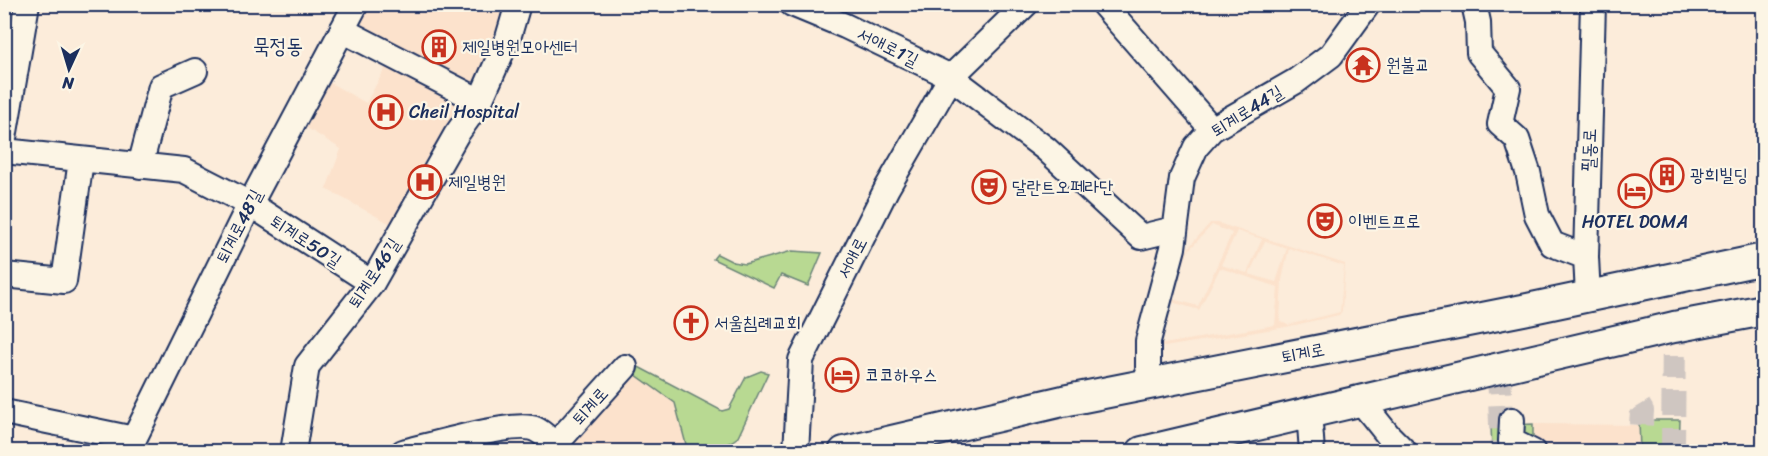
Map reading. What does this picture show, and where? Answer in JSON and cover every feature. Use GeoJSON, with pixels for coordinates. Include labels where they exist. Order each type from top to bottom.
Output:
{"type":"FeatureCollection","features":[{"type":"Feature","properties":{"kind":"main road","name":"퇴계로"},"geometry":{"type":"LineString","coordinates":[[844,452],[1063,401],[1764,259]]}},
{"type":"Feature","properties":{"kind":"main road"},"geometry":{"type":"LineString","coordinates":[[1151,450],[1674,327],[1764,310]]}},
{"type":"Feature","properties":{"kind":"street","name":"퇴계로48길"},"geometry":{"type":"LineString","coordinates":[[133,445],[250,204],[356,4]]}},
{"type":"Feature","properties":{"kind":"street","name":"퇴계로46길"},"geometry":{"type":"LineString","coordinates":[[293,452],[307,366],[372,283],[456,135],[480,101],[508,38],[518,4]]}},
{"type":"Feature","properties":{"kind":"street","name":"서애로1길"},"geometry":{"type":"LineString","coordinates":[[792,4],[845,26],[951,77]]}},
{"type":"Feature","properties":{"kind":"street","name":"서애로"},"geometry":{"type":"LineString","coordinates":[[796,452],[801,360],[887,188],[951,77],[1026,4]]}},
{"type":"Feature","properties":{"kind":"street"},"geometry":{"type":"LineString","coordinates":[[1103,4],[1212,129]]}},
{"type":"Feature","properties":{"kind":"street","name":"퇴계로44길"},"geometry":{"type":"LineString","coordinates":[[1153,383],[1148,367],[1148,341],[1151,324],[1173,248],[1182,178],[1196,147],[1212,129],[1296,81],[1331,55],[1368,4]]}},
{"type":"Feature","properties":{"kind":"street"},"geometry":{"type":"LineString","coordinates":[[1474,4],[1478,22],[1479,53],[1508,88],[1500,124],[1517,139],[1528,172],[1536,215],[1552,244],[1586,257]]}},
{"type":"Feature","properties":{"kind":"street","name":"필동로"},"geometry":{"type":"LineString","coordinates":[[1588,296],[1586,257],[1593,4]]}},
{"type":"Feature","properties":{"kind":"street"},"geometry":{"type":"LineString","coordinates":[[4,138],[24,5]]}},
{"type":"Feature","properties":{"kind":"street"},"geometry":{"type":"LineString","coordinates":[[342,30],[480,101]]}},
{"type":"Feature","properties":{"kind":"street"},"geometry":{"type":"LineString","coordinates":[[140,166],[162,86],[195,71]]}},
{"type":"Feature","properties":{"kind":"street"},"geometry":{"type":"LineString","coordinates":[[951,77],[1046,149],[1142,237],[1174,229]]}},
{"type":"Feature","properties":{"kind":"street","name":"퇴계로50길"},"geometry":{"type":"LineString","coordinates":[[4,151],[184,170],[250,204],[372,283]]}},
{"type":"Feature","properties":{"kind":"street"},"geometry":{"type":"LineString","coordinates":[[4,275],[64,281],[81,160]]}},
{"type":"Feature","properties":{"kind":"street","name":"퇴계로"},"geometry":{"type":"LineString","coordinates":[[403,452],[514,427],[535,429],[557,448],[625,368]]}},
{"type":"Feature","properties":{"kind":"street"},"geometry":{"type":"LineString","coordinates":[[1360,400],[1405,452]]}},
{"type":"Feature","properties":{"kind":"street"},"geometry":{"type":"LineString","coordinates":[[1309,411],[1312,452]]}},
{"type":"Feature","properties":{"kind":"street"},"geometry":{"type":"LineString","coordinates":[[4,412],[133,445]]}},
{"type":"Feature","properties":{"kind":"street"},"geometry":{"type":"LineString","coordinates":[[1512,420],[1511,441],[1533,452]]}},
{"type":"Feature","properties":{"kind":"shaded area","name":"Cheil Hospital"},"geometry":{"type":"Polygon","coordinates":[[[356,5],[516,5],[508,38],[398,228],[326,189],[341,149],[294,120],[318,76],[366,103],[392,56],[342,30],[356,5]]]}},
{"type":"Feature","properties":{"kind":"shaded area"},"geometry":{"type":"Polygon","coordinates":[[[1210,223],[1218,223],[1345,264],[1342,311],[1339,315],[1286,327],[1158,348],[1153,341],[1172,285],[1189,247],[1210,223]],[[1212,225],[1189,250],[1169,298],[1198,306],[1232,233],[1212,225]],[[1237,231],[1221,265],[1247,273],[1262,239],[1237,231]],[[1265,241],[1249,274],[1276,282],[1287,248],[1265,241]],[[1289,248],[1282,280],[1280,321],[1288,325],[1340,312],[1344,266],[1289,248]],[[1220,268],[1199,310],[1168,301],[1155,341],[1158,345],[1275,325],[1278,287],[1220,268]]]}},
{"type":"Feature","properties":{"kind":"shaded area"},"geometry":{"type":"Polygon","coordinates":[[[625,367],[675,403],[688,451],[559,452],[625,367]]]}},
{"type":"Feature","properties":{"kind":"shaded area"},"geometry":{"type":"Polygon","coordinates":[[[1533,424],[1641,425],[1641,451],[1533,451],[1533,424]]]}},
{"type":"Feature","properties":{"kind":"green space"},"geometry":{"type":"Polygon","coordinates":[[[792,251],[822,253],[808,286],[781,275],[774,288],[713,259],[717,254],[733,262],[745,264],[792,251]]]}},
{"type":"Feature","properties":{"kind":"green space"},"geometry":{"type":"Polygon","coordinates":[[[629,362],[722,411],[729,409],[746,377],[761,371],[768,373],[738,437],[714,448],[688,452],[675,403],[625,367],[629,362]]]}},
{"type":"Feature","properties":{"kind":"green space"},"geometry":{"type":"Polygon","coordinates":[[[1639,420],[1680,420],[1679,451],[1640,451],[1639,420]]]}},
{"type":"Feature","properties":{"kind":"green space"},"geometry":{"type":"Polygon","coordinates":[[[1533,424],[1533,451],[1492,451],[1491,426],[1533,424]]]}},
{"type":"Feature","properties":{"kind":"tunnel"},"geometry":{"type":"LineString","coordinates":[[1673,452],[1674,327]]}},
{"type":"Feature","properties":{"kind":"tunnel"},"geometry":{"type":"LineString","coordinates":[[1499,369],[1502,452]]}},
{"type":"Feature","properties":{"kind":"tunnel"},"geometry":{"type":"LineString","coordinates":[[1639,406],[1642,411],[1641,425]]}},
{"type":"Feature","properties":{"kind":"place","name":"제일병원모아센터"},"geometry":{"type":"Point","coordinates":[439,47]}},
{"type":"Feature","properties":{"kind":"place","name":"원불교"},"geometry":{"type":"Point","coordinates":[1363,65]}},
{"type":"Feature","properties":{"kind":"place","name":"Cheil Hospital"},"geometry":{"type":"Point","coordinates":[386,112]}},
{"type":"Feature","properties":{"kind":"place","name":"광희빌딩"},"geometry":{"type":"Point","coordinates":[1667,175]}},
{"type":"Feature","properties":{"kind":"place","name":"제일병원"},"geometry":{"type":"Point","coordinates":[425,182]}},
{"type":"Feature","properties":{"kind":"place","name":"달란트오페라단"},"geometry":{"type":"Point","coordinates":[989,187]}},
{"type":"Feature","properties":{"kind":"place","name":"HOTEL DOMA"},"geometry":{"type":"Point","coordinates":[1635,191]}},
{"type":"Feature","properties":{"kind":"place","name":"이벤트프로"},"geometry":{"type":"Point","coordinates":[1325,221]}},
{"type":"Feature","properties":{"kind":"place","name":"서울침례교회"},"geometry":{"type":"Point","coordinates":[691,323]}},
{"type":"Feature","properties":{"kind":"place","name":"코코하우스"},"geometry":{"type":"Point","coordinates":[842,375]}},
{"type":"Feature","properties":{"kind":"district","name":"묵정동"},"geometry":{"type":"Point","coordinates":[278,46]}}]}
